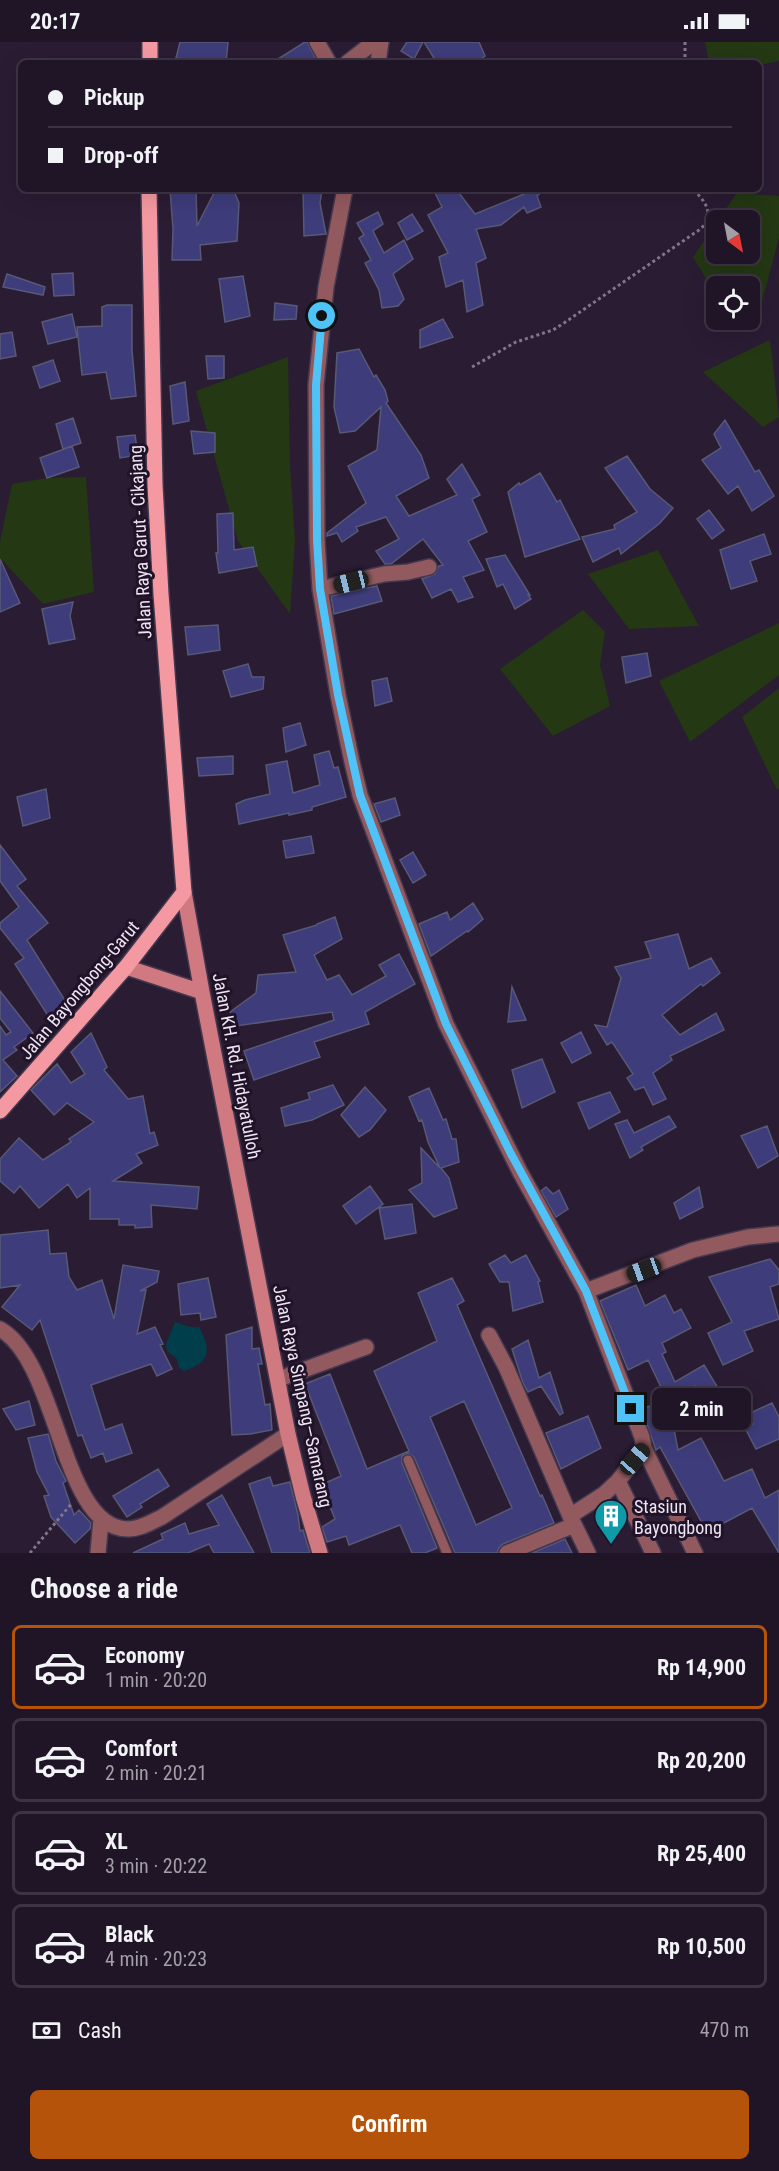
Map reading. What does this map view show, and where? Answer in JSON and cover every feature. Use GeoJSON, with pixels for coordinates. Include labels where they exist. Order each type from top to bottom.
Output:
{"type":"FeatureCollection","features":[{"type":"Feature","properties":{"kind":"main road"},"geometry":{"type":"LineString","coordinates":[[150,42],[150,60]]}},
{"type":"Feature","properties":{"kind":"main road","name":"Jalan Raya Garut - Cikajang"},"geometry":{"type":"LineString","coordinates":[[149,192],[154,485],[184,892]]}},
{"type":"Feature","properties":{"kind":"main road","name":"Jalan Bayongbong-Garut"},"geometry":{"type":"LineString","coordinates":[[0,1111],[126,967],[184,892]]}},
{"type":"Feature","properties":{"kind":"main road","name":"Jalan KH. Rd. Hidayatulloh"},"geometry":{"type":"LineString","coordinates":[[184,892],[253,1247]]}},
{"type":"Feature","properties":{"kind":"main road"},"geometry":{"type":"LineString","coordinates":[[126,967],[202,992]]}},
{"type":"Feature","properties":{"kind":"main road","name":"Jalan Raya Simpang—Samarang"},"geometry":{"type":"LineString","coordinates":[[253,1247],[288,1434],[320,1553]]}},
{"type":"Feature","properties":{"kind":"street"},"geometry":{"type":"LineString","coordinates":[[317,42],[327,60]]}},
{"type":"Feature","properties":{"kind":"street"},"geometry":{"type":"LineString","coordinates":[[351,60],[374,42]]}},
{"type":"Feature","properties":{"kind":"street"},"geometry":{"type":"LineString","coordinates":[[378,60],[381,42]]}},
{"type":"Feature","properties":{"kind":"street"},"geometry":{"type":"LineString","coordinates":[[344,192],[326,287],[316,385],[317,540],[320,589],[338,695],[357,784],[396,895],[446,1024],[516,1163],[586,1291],[642,1437],[644,1448],[695,1553]]}},
{"type":"Feature","properties":{"kind":"street"},"geometry":{"type":"LineString","coordinates":[[320,589],[384,573],[408,572],[429,567]]}},
{"type":"Feature","properties":{"kind":"street"},"geometry":{"type":"LineString","coordinates":[[586,1291],[693,1250],[748,1237],[779,1234]]}},
{"type":"Feature","properties":{"kind":"street"},"geometry":{"type":"LineString","coordinates":[[0,1329],[9,1334],[18,1344],[31,1365],[87,1503],[101,1519],[126,1529],[141,1527],[162,1517],[207,1490],[288,1434]]}},
{"type":"Feature","properties":{"kind":"street"},"geometry":{"type":"LineString","coordinates":[[489,1335],[506,1367],[588,1553]]}},
{"type":"Feature","properties":{"kind":"street"},"geometry":{"type":"LineString","coordinates":[[279,1379],[366,1347]]}},
{"type":"Feature","properties":{"kind":"street"},"geometry":{"type":"LineString","coordinates":[[507,1553],[572,1520],[618,1481],[644,1448]]}},
{"type":"Feature","properties":{"kind":"street"},"geometry":{"type":"LineString","coordinates":[[618,1481],[653,1553]]}},
{"type":"Feature","properties":{"kind":"street"},"geometry":{"type":"LineString","coordinates":[[98,1553],[101,1519]]}},
{"type":"Feature","properties":{"kind":"lane"},"geometry":{"type":"LineString","coordinates":[[408,1460],[447,1553]]}},
{"type":"Feature","properties":{"kind":"path"},"geometry":{"type":"LineString","coordinates":[[685,42],[685,60]]}},
{"type":"Feature","properties":{"kind":"path"},"geometry":{"type":"LineString","coordinates":[[472,367],[516,342],[553,330],[699,230],[706,223],[708,210],[706,203],[696,192]]}},
{"type":"Feature","properties":{"kind":"path"},"geometry":{"type":"LineString","coordinates":[[30,1553],[57,1519],[82,1493]]}},
{"type":"Feature","properties":{"kind":"green space"},"geometry":{"type":"Polygon","coordinates":[[[705,42],[779,42],[779,61],[762,64],[762,60],[708,60],[705,42]]]}},
{"type":"Feature","properties":{"kind":"green space"},"geometry":{"type":"Polygon","coordinates":[[[737,193],[779,196],[779,238],[760,309],[760,276],[706,276],[706,279],[693,257],[706,238],[706,264],[760,264],[760,210],[725,210],[737,193]]]}},
{"type":"Feature","properties":{"kind":"green space"},"geometry":{"type":"Polygon","coordinates":[[[770,340],[779,417],[763,427],[703,372],[770,340]]]}},
{"type":"Feature","properties":{"kind":"green space"},"geometry":{"type":"Polygon","coordinates":[[[288,357],[290,467],[295,540],[290,614],[238,541],[196,391],[288,357]]]}},
{"type":"Feature","properties":{"kind":"green space"},"geometry":{"type":"Polygon","coordinates":[[[86,477],[94,592],[43,604],[0,558],[0,542],[12,484],[47,478],[86,477]]]}},
{"type":"Feature","properties":{"kind":"green space"},"geometry":{"type":"Polygon","coordinates":[[[658,550],[699,626],[629,629],[588,574],[658,550]]]}},
{"type":"Feature","properties":{"kind":"green space"},"geometry":{"type":"Polygon","coordinates":[[[583,610],[605,632],[600,665],[610,706],[553,736],[500,669],[583,610]]]}},
{"type":"Feature","properties":{"kind":"green space"},"geometry":{"type":"Polygon","coordinates":[[[779,623],[779,675],[690,742],[659,681],[779,623]]]}},
{"type":"Feature","properties":{"kind":"green space"},"geometry":{"type":"Polygon","coordinates":[[[779,688],[779,788],[777,790],[742,717],[779,688]]]}},
{"type":"Feature","properties":{"kind":"water"},"geometry":{"type":"Polygon","coordinates":[[[175,1322],[190,1327],[199,1327],[206,1343],[204,1359],[193,1368],[184,1371],[179,1368],[177,1359],[167,1351],[166,1344],[175,1322]]]}},
{"type":"Feature","properties":{"kind":"building"},"geometry":{"type":"Polygon","coordinates":[[[180,42],[228,42],[226,60],[176,58],[180,42]]]}},
{"type":"Feature","properties":{"kind":"building"},"geometry":{"type":"Polygon","coordinates":[[[307,42],[316,60],[278,60],[307,42]]]}},
{"type":"Feature","properties":{"kind":"building"},"geometry":{"type":"Polygon","coordinates":[[[407,42],[423,42],[414,59],[401,51],[407,42]]]}},
{"type":"Feature","properties":{"kind":"building"},"geometry":{"type":"Polygon","coordinates":[[[424,42],[479,42],[485,56],[479,60],[435,60],[424,42]]]}},
{"type":"Feature","properties":{"kind":"building"},"geometry":{"type":"Polygon","coordinates":[[[170,192],[196,192],[197,226],[214,192],[234,192],[239,203],[237,241],[200,245],[201,260],[172,260],[173,229],[170,192]]]}},
{"type":"Feature","properties":{"kind":"building"},"geometry":{"type":"Polygon","coordinates":[[[303,192],[322,192],[320,203],[326,234],[304,236],[303,192]]]}},
{"type":"Feature","properties":{"kind":"building"},"geometry":{"type":"Polygon","coordinates":[[[434,192],[458,192],[475,214],[529,192],[542,192],[537,196],[541,207],[527,213],[524,207],[501,225],[476,229],[486,258],[476,263],[483,305],[467,312],[463,280],[446,287],[439,257],[448,253],[428,215],[442,207],[434,192]]]}},
{"type":"Feature","properties":{"kind":"building"},"geometry":{"type":"Polygon","coordinates":[[[378,212],[383,224],[373,231],[384,253],[404,240],[413,259],[393,274],[404,299],[398,306],[382,308],[379,290],[365,263],[371,260],[359,238],[364,235],[357,223],[378,212]]]}},
{"type":"Feature","properties":{"kind":"building"},"geometry":{"type":"Polygon","coordinates":[[[412,214],[423,231],[407,240],[398,223],[412,214]]]}},
{"type":"Feature","properties":{"kind":"building"},"geometry":{"type":"Polygon","coordinates":[[[73,273],[74,295],[54,296],[52,274],[73,273]]]}},
{"type":"Feature","properties":{"kind":"building"},"geometry":{"type":"Polygon","coordinates":[[[7,274],[45,287],[43,295],[3,287],[7,274]]]}},
{"type":"Feature","properties":{"kind":"building"},"geometry":{"type":"Polygon","coordinates":[[[243,276],[250,316],[225,322],[219,279],[243,276]]]}},
{"type":"Feature","properties":{"kind":"building"},"geometry":{"type":"Polygon","coordinates":[[[275,303],[297,306],[296,319],[274,320],[275,303]]]}},
{"type":"Feature","properties":{"kind":"building"},"geometry":{"type":"Polygon","coordinates":[[[132,305],[132,350],[136,396],[111,399],[106,372],[82,375],[77,327],[102,326],[102,307],[132,305]]]}},
{"type":"Feature","properties":{"kind":"building"},"geometry":{"type":"Polygon","coordinates":[[[72,314],[77,337],[48,344],[42,322],[72,314]]]}},
{"type":"Feature","properties":{"kind":"building"},"geometry":{"type":"Polygon","coordinates":[[[443,319],[453,337],[420,348],[420,330],[443,319]]]}},
{"type":"Feature","properties":{"kind":"building"},"geometry":{"type":"Polygon","coordinates":[[[12,332],[16,356],[0,359],[0,334],[12,332]]]}},
{"type":"Feature","properties":{"kind":"building"},"geometry":{"type":"Polygon","coordinates":[[[359,349],[374,377],[376,375],[385,390],[388,401],[386,403],[421,455],[429,478],[396,496],[409,516],[457,495],[447,479],[462,464],[480,495],[472,499],[487,532],[468,541],[484,570],[463,577],[473,597],[458,602],[451,589],[432,598],[422,579],[435,574],[439,566],[443,565],[423,539],[391,564],[385,564],[376,551],[399,539],[386,517],[356,527],[358,531],[342,542],[337,533],[327,536],[327,533],[366,503],[348,466],[377,450],[381,407],[355,431],[340,433],[334,407],[337,353],[359,349]]]}},
{"type":"Feature","properties":{"kind":"building"},"geometry":{"type":"Polygon","coordinates":[[[206,356],[224,356],[224,378],[208,379],[206,356]]]}},
{"type":"Feature","properties":{"kind":"building"},"geometry":{"type":"Polygon","coordinates":[[[53,360],[60,381],[40,388],[33,367],[53,360]]]}},
{"type":"Feature","properties":{"kind":"building"},"geometry":{"type":"Polygon","coordinates":[[[185,382],[189,421],[173,424],[170,386],[185,382]]]}},
{"type":"Feature","properties":{"kind":"building"},"geometry":{"type":"Polygon","coordinates":[[[73,418],[81,443],[63,449],[56,424],[73,418]]]}},
{"type":"Feature","properties":{"kind":"building"},"geometry":{"type":"Polygon","coordinates":[[[725,420],[755,472],[759,470],[774,496],[752,511],[738,486],[728,494],[702,460],[721,448],[714,434],[725,420]]]}},
{"type":"Feature","properties":{"kind":"building"},"geometry":{"type":"Polygon","coordinates":[[[191,431],[215,433],[215,452],[194,454],[191,431]]]}},
{"type":"Feature","properties":{"kind":"building"},"geometry":{"type":"Polygon","coordinates":[[[135,435],[138,455],[120,458],[117,437],[135,435]]]}},
{"type":"Feature","properties":{"kind":"building"},"geometry":{"type":"Polygon","coordinates":[[[72,446],[79,467],[47,478],[40,458],[72,446]]]}},
{"type":"Feature","properties":{"kind":"building"},"geometry":{"type":"Polygon","coordinates":[[[627,456],[650,489],[673,508],[660,523],[621,554],[619,548],[593,562],[582,537],[615,529],[614,525],[637,512],[605,468],[627,456]]]}},
{"type":"Feature","properties":{"kind":"building"},"geometry":{"type":"Polygon","coordinates":[[[540,473],[557,502],[560,500],[580,539],[525,557],[508,492],[519,483],[520,485],[540,473]]]}},
{"type":"Feature","properties":{"kind":"building"},"geometry":{"type":"Polygon","coordinates":[[[709,510],[724,530],[712,539],[697,519],[709,510]]]}},
{"type":"Feature","properties":{"kind":"building"},"geometry":{"type":"Polygon","coordinates":[[[233,513],[234,550],[253,547],[257,566],[219,573],[216,553],[218,553],[217,514],[233,513]]]}},
{"type":"Feature","properties":{"kind":"building"},"geometry":{"type":"Polygon","coordinates":[[[764,534],[771,554],[750,561],[757,581],[731,589],[720,550],[764,534]]]}},
{"type":"Feature","properties":{"kind":"building"},"geometry":{"type":"Polygon","coordinates":[[[505,555],[531,599],[515,609],[503,584],[497,587],[486,559],[505,555]]]}},
{"type":"Feature","properties":{"kind":"building"},"geometry":{"type":"Polygon","coordinates":[[[0,559],[20,603],[0,612],[0,559]]]}},
{"type":"Feature","properties":{"kind":"building"},"geometry":{"type":"Polygon","coordinates":[[[377,586],[382,601],[334,614],[331,596],[377,586]]]}},
{"type":"Feature","properties":{"kind":"building"},"geometry":{"type":"Polygon","coordinates":[[[73,602],[70,616],[75,639],[49,644],[42,609],[73,602]]]}},
{"type":"Feature","properties":{"kind":"building"},"geometry":{"type":"Polygon","coordinates":[[[218,625],[220,650],[188,655],[185,627],[218,625]]]}},
{"type":"Feature","properties":{"kind":"building"},"geometry":{"type":"Polygon","coordinates":[[[647,653],[651,676],[626,683],[622,657],[647,653]]]}},
{"type":"Feature","properties":{"kind":"building"},"geometry":{"type":"Polygon","coordinates":[[[248,664],[252,677],[264,677],[263,689],[231,697],[223,671],[248,664]]]}},
{"type":"Feature","properties":{"kind":"building"},"geometry":{"type":"Polygon","coordinates":[[[387,678],[392,701],[375,706],[372,681],[387,678]]]}},
{"type":"Feature","properties":{"kind":"building"},"geometry":{"type":"Polygon","coordinates":[[[300,723],[306,745],[286,752],[283,728],[300,723]]]}},
{"type":"Feature","properties":{"kind":"building"},"geometry":{"type":"Polygon","coordinates":[[[329,751],[334,768],[338,767],[346,797],[312,807],[312,810],[239,824],[236,804],[270,794],[266,765],[287,761],[293,793],[320,785],[314,755],[329,751]]]}},
{"type":"Feature","properties":{"kind":"building"},"geometry":{"type":"Polygon","coordinates":[[[233,756],[233,774],[199,776],[197,758],[233,756]]]}},
{"type":"Feature","properties":{"kind":"building"},"geometry":{"type":"Polygon","coordinates":[[[46,789],[50,818],[23,826],[17,797],[46,789]]]}},
{"type":"Feature","properties":{"kind":"building"},"geometry":{"type":"Polygon","coordinates":[[[395,798],[400,815],[381,822],[374,804],[395,798]]]}},
{"type":"Feature","properties":{"kind":"building"},"geometry":{"type":"Polygon","coordinates":[[[311,836],[314,853],[286,858],[283,841],[311,836]]]}},
{"type":"Feature","properties":{"kind":"building"},"geometry":{"type":"Polygon","coordinates":[[[0,845],[26,879],[17,886],[48,923],[27,940],[71,1010],[52,1022],[15,964],[24,958],[0,928],[0,923],[19,907],[0,881],[0,845]]]}},
{"type":"Feature","properties":{"kind":"building"},"geometry":{"type":"Polygon","coordinates":[[[413,852],[426,875],[413,883],[400,860],[413,852]]]}},
{"type":"Feature","properties":{"kind":"building"},"geometry":{"type":"Polygon","coordinates":[[[473,903],[483,919],[468,932],[431,956],[419,924],[447,912],[450,920],[473,903]]]}},
{"type":"Feature","properties":{"kind":"building"},"geometry":{"type":"Polygon","coordinates":[[[335,917],[342,939],[314,955],[327,980],[339,975],[352,995],[386,976],[379,965],[399,954],[415,984],[365,1012],[369,1024],[314,1042],[320,1057],[254,1080],[244,1051],[334,1020],[332,1012],[236,1026],[230,1012],[256,993],[258,975],[296,972],[283,935],[335,917]]]}},
{"type":"Feature","properties":{"kind":"building"},"geometry":{"type":"Polygon","coordinates":[[[678,934],[689,969],[711,958],[720,973],[703,986],[701,984],[662,1015],[680,1035],[716,1013],[724,1030],[670,1056],[672,1060],[653,1073],[666,1099],[653,1105],[644,1087],[635,1090],[627,1078],[633,1074],[612,1042],[607,1045],[595,1025],[607,1027],[621,978],[615,967],[651,958],[645,942],[678,934]]]}},
{"type":"Feature","properties":{"kind":"building"},"geometry":{"type":"Polygon","coordinates":[[[512,987],[526,1020],[508,1022],[512,987]]]}},
{"type":"Feature","properties":{"kind":"building"},"geometry":{"type":"Polygon","coordinates":[[[0,991],[33,1033],[14,1047],[17,1050],[3,1060],[17,1076],[0,1092],[0,1026],[6,1035],[11,1032],[0,1018],[0,991]]]}},
{"type":"Feature","properties":{"kind":"building"},"geometry":{"type":"Polygon","coordinates":[[[581,1032],[591,1053],[572,1063],[561,1043],[581,1032]]]}},
{"type":"Feature","properties":{"kind":"building"},"geometry":{"type":"Polygon","coordinates":[[[91,1033],[107,1067],[104,1070],[128,1099],[143,1096],[150,1134],[154,1132],[158,1145],[136,1154],[142,1163],[113,1181],[199,1187],[197,1209],[151,1205],[152,1227],[135,1228],[135,1225],[119,1225],[119,1219],[90,1219],[90,1188],[77,1198],[68,1184],[39,1208],[20,1186],[14,1193],[0,1181],[0,1159],[19,1138],[43,1160],[71,1142],[69,1139],[94,1122],[67,1103],[54,1115],[31,1090],[57,1064],[71,1083],[85,1074],[71,1052],[91,1033]]]}},
{"type":"Feature","properties":{"kind":"building"},"geometry":{"type":"Polygon","coordinates":[[[542,1059],[555,1092],[522,1108],[512,1070],[542,1059]]]}},
{"type":"Feature","properties":{"kind":"building"},"geometry":{"type":"Polygon","coordinates":[[[333,1085],[344,1105],[312,1120],[285,1126],[281,1108],[310,1099],[308,1093],[333,1085]]]}},
{"type":"Feature","properties":{"kind":"building"},"geometry":{"type":"Polygon","coordinates":[[[365,1087],[386,1110],[370,1130],[359,1137],[341,1115],[365,1087]]]}},
{"type":"Feature","properties":{"kind":"building"},"geometry":{"type":"Polygon","coordinates":[[[429,1088],[443,1120],[446,1119],[452,1139],[456,1139],[459,1162],[441,1168],[449,1178],[457,1208],[434,1217],[409,1190],[422,1183],[421,1148],[440,1168],[428,1142],[422,1120],[419,1121],[409,1097],[429,1088]]]}},
{"type":"Feature","properties":{"kind":"building"},"geometry":{"type":"Polygon","coordinates":[[[610,1092],[620,1112],[589,1129],[578,1103],[610,1092]]]}},
{"type":"Feature","properties":{"kind":"building"},"geometry":{"type":"Polygon","coordinates":[[[669,1116],[676,1127],[641,1147],[643,1150],[630,1158],[615,1124],[627,1120],[634,1133],[669,1116]]]}},
{"type":"Feature","properties":{"kind":"building"},"geometry":{"type":"Polygon","coordinates":[[[767,1126],[778,1156],[758,1168],[741,1136],[767,1126]]]}},
{"type":"Feature","properties":{"kind":"building"},"geometry":{"type":"Polygon","coordinates":[[[370,1186],[383,1204],[356,1224],[343,1206],[370,1186]]]}},
{"type":"Feature","properties":{"kind":"building"},"geometry":{"type":"Polygon","coordinates":[[[546,1187],[553,1194],[559,1190],[568,1209],[556,1217],[541,1191],[546,1187]]]}},
{"type":"Feature","properties":{"kind":"building"},"geometry":{"type":"Polygon","coordinates":[[[699,1187],[703,1207],[680,1219],[674,1203],[699,1187]]]}},
{"type":"Feature","properties":{"kind":"building"},"geometry":{"type":"Polygon","coordinates":[[[412,1204],[416,1233],[385,1239],[379,1208],[412,1204]]]}},
{"type":"Feature","properties":{"kind":"building"},"geometry":{"type":"Polygon","coordinates":[[[48,1230],[50,1254],[66,1253],[69,1277],[77,1290],[102,1280],[114,1319],[123,1265],[159,1271],[157,1282],[140,1291],[146,1290],[137,1334],[155,1327],[163,1344],[160,1345],[172,1369],[157,1376],[151,1364],[91,1385],[105,1430],[122,1424],[132,1453],[106,1462],[103,1453],[91,1458],[82,1435],[78,1436],[40,1320],[32,1330],[2,1307],[20,1285],[0,1288],[0,1235],[48,1230]]]}},
{"type":"Feature","properties":{"kind":"building"},"geometry":{"type":"Polygon","coordinates":[[[505,1255],[511,1263],[526,1255],[540,1281],[538,1282],[543,1302],[513,1311],[509,1282],[500,1282],[489,1264],[505,1255]]]}},
{"type":"Feature","properties":{"kind":"building"},"geometry":{"type":"Polygon","coordinates":[[[770,1259],[779,1270],[779,1284],[770,1287],[779,1319],[744,1331],[753,1351],[723,1365],[708,1333],[732,1322],[709,1277],[770,1259]]]}},
{"type":"Feature","properties":{"kind":"building"},"geometry":{"type":"Polygon","coordinates":[[[208,1278],[216,1317],[201,1320],[200,1313],[181,1315],[178,1284],[208,1278]]]}},
{"type":"Feature","properties":{"kind":"building"},"geometry":{"type":"Polygon","coordinates":[[[452,1278],[464,1301],[457,1305],[540,1496],[542,1495],[554,1523],[503,1544],[497,1553],[455,1553],[414,1457],[408,1453],[402,1456],[402,1463],[437,1548],[425,1553],[412,1553],[400,1525],[349,1545],[346,1536],[327,1542],[322,1527],[335,1519],[321,1485],[341,1476],[305,1384],[330,1374],[367,1469],[409,1451],[374,1371],[437,1341],[418,1293],[452,1278]],[[464,1401],[430,1417],[476,1525],[512,1508],[464,1401]]]}},
{"type":"Feature","properties":{"kind":"building"},"geometry":{"type":"Polygon","coordinates":[[[636,1285],[645,1306],[665,1295],[674,1313],[681,1309],[691,1328],[662,1343],[666,1352],[662,1354],[675,1382],[704,1365],[724,1398],[708,1408],[695,1386],[668,1402],[648,1360],[628,1370],[600,1301],[636,1285]]]}},
{"type":"Feature","properties":{"kind":"building"},"geometry":{"type":"Polygon","coordinates":[[[252,1327],[252,1349],[259,1348],[262,1364],[258,1364],[265,1405],[270,1404],[272,1430],[232,1435],[226,1335],[252,1327]]]}},
{"type":"Feature","properties":{"kind":"building"},"geometry":{"type":"Polygon","coordinates":[[[528,1340],[539,1378],[550,1372],[563,1413],[560,1415],[541,1386],[528,1392],[523,1383],[512,1349],[528,1340]]]}},
{"type":"Feature","properties":{"kind":"building"},"geometry":{"type":"Polygon","coordinates":[[[29,1401],[35,1425],[16,1430],[3,1409],[29,1401]]]}},
{"type":"Feature","properties":{"kind":"building"},"geometry":{"type":"Polygon","coordinates":[[[669,1402],[678,1450],[701,1438],[724,1481],[752,1469],[765,1498],[779,1490],[779,1553],[752,1508],[707,1532],[660,1447],[656,1450],[643,1413],[642,1408],[669,1402]]]}},
{"type":"Feature","properties":{"kind":"building"},"geometry":{"type":"Polygon","coordinates":[[[772,1403],[779,1417],[779,1439],[756,1449],[744,1426],[753,1424],[748,1414],[772,1403]]]}},
{"type":"Feature","properties":{"kind":"building"},"geometry":{"type":"Polygon","coordinates":[[[588,1416],[601,1448],[561,1469],[546,1433],[588,1416]]]}},
{"type":"Feature","properties":{"kind":"building"},"geometry":{"type":"Polygon","coordinates":[[[48,1434],[56,1461],[66,1481],[63,1483],[74,1515],[79,1510],[91,1523],[90,1529],[75,1543],[51,1517],[44,1496],[49,1495],[37,1472],[28,1438],[48,1434]]]}},
{"type":"Feature","properties":{"kind":"building"},"geometry":{"type":"Polygon","coordinates":[[[158,1469],[169,1486],[140,1504],[142,1507],[127,1517],[113,1496],[158,1469]]]}},
{"type":"Feature","properties":{"kind":"building"},"geometry":{"type":"Polygon","coordinates":[[[270,1477],[273,1486],[290,1482],[300,1531],[303,1530],[310,1553],[272,1553],[249,1484],[270,1477]]]}},
{"type":"Feature","properties":{"kind":"building"},"geometry":{"type":"Polygon","coordinates":[[[222,1495],[254,1553],[214,1553],[209,1544],[188,1553],[133,1553],[163,1539],[161,1534],[185,1523],[189,1534],[219,1525],[207,1504],[222,1495]]]}},
{"type":"Feature","properties":{"kind":"building"},"geometry":{"type":"Polygon","coordinates":[[[565,1539],[572,1553],[532,1553],[565,1539]]]}},
{"type":"Feature","properties":{"kind":"place","name":"Stasiun Bayongbong"},"geometry":{"type":"Point","coordinates":[611,1545]}},
{"type":"Feature","properties":{"kind":"route"},"geometry":{"type":"LineString","coordinates":[[322,316],[316,385],[317,540],[320,589],[338,695],[360,795],[446,1024],[511,1154],[586,1291],[631,1409]]}}]}
